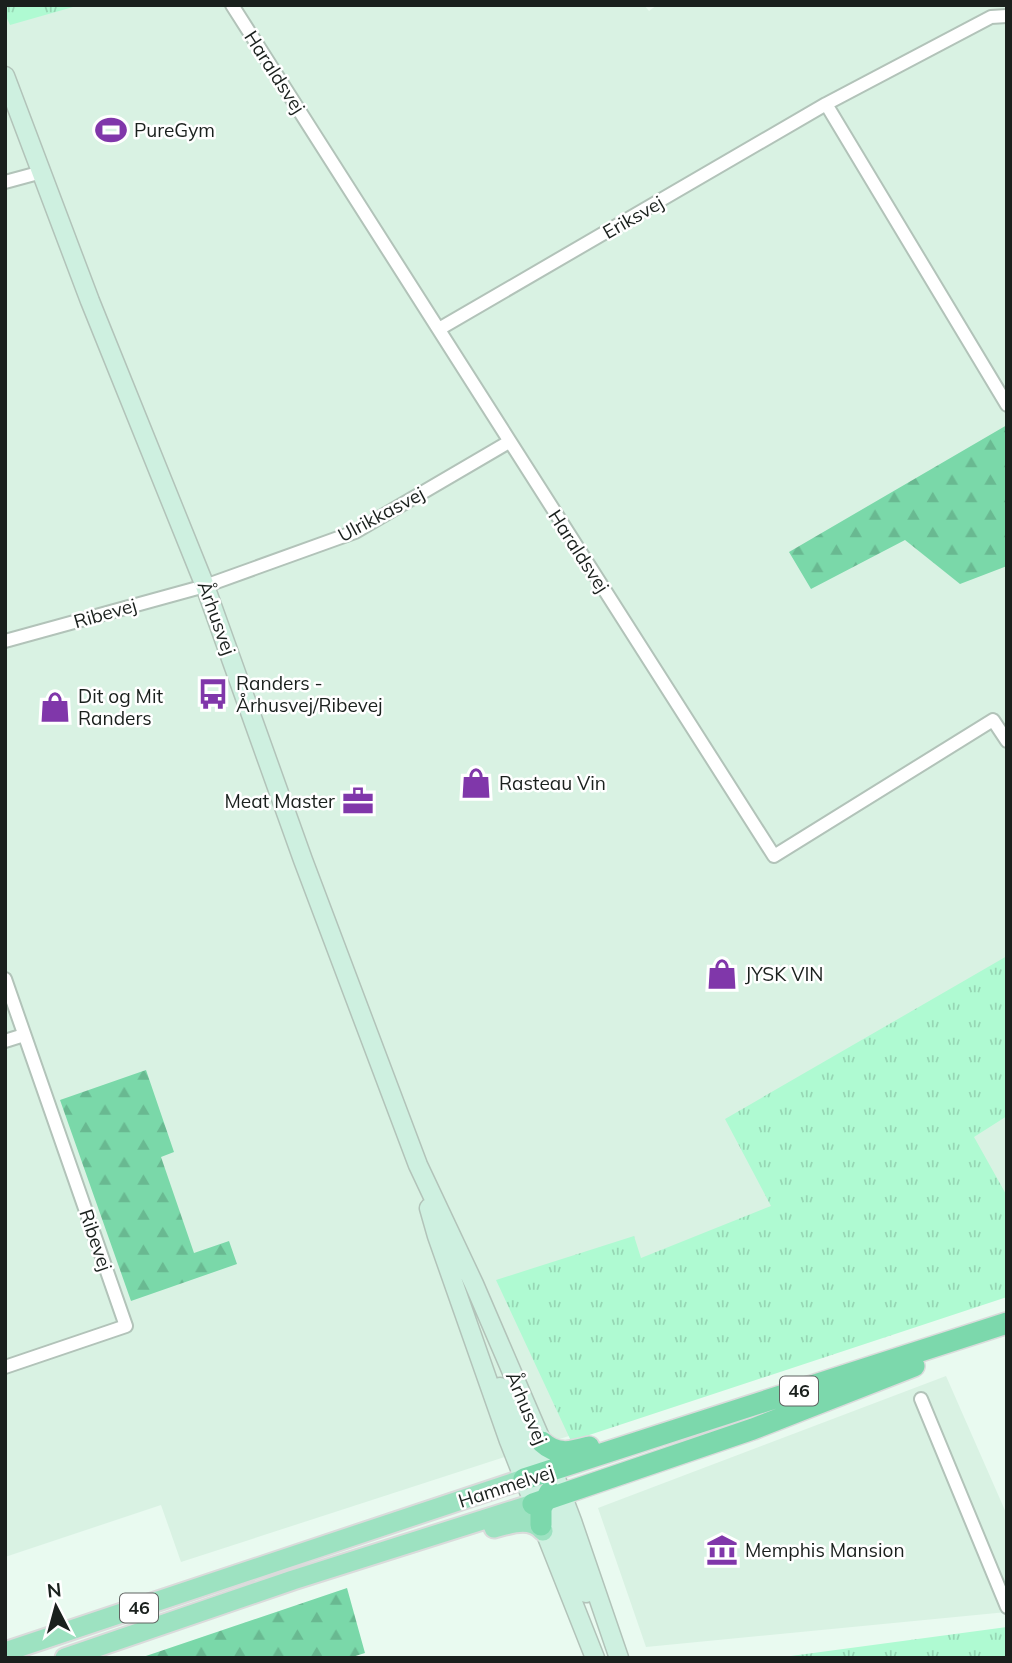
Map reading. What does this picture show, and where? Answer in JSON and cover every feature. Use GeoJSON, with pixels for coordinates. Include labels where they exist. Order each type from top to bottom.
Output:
{"type":"FeatureCollection","features":[{"type":"Feature","properties":{"kind":"highway","name":"Hammelvej"},"geometry":{"type":"LineString","coordinates":[[543,1487],[753,1429],[1007,1325]]}},
{"type":"Feature","properties":{"kind":"highway","name":"Hammelvej"},"geometry":{"type":"LineString","coordinates":[[543,1487],[794,1392],[1007,1325]]}},
{"type":"Feature","properties":{"kind":"highway"},"geometry":{"type":"LineString","coordinates":[[543,1446],[566,1452],[794,1392]]}},
{"type":"Feature","properties":{"kind":"highway"},"geometry":{"type":"LineString","coordinates":[[542,1528],[543,1487]]}},
{"type":"Feature","properties":{"kind":"main road","name":"Århusvej"},"geometry":{"type":"LineString","coordinates":[[5,76],[90,301],[205,586],[303,860],[418,1165],[474,1284],[543,1446]]}},
{"type":"Feature","properties":{"kind":"main road","name":"Århusvej"},"geometry":{"type":"LineString","coordinates":[[418,1165],[437,1236],[461,1305],[517,1422],[543,1487]]}},
{"type":"Feature","properties":{"kind":"main road"},"geometry":{"type":"LineString","coordinates":[[543,1446],[543,1487],[613,1658]]}},
{"type":"Feature","properties":{"kind":"main road"},"geometry":{"type":"LineString","coordinates":[[543,1487],[619,1658]]}},
{"type":"Feature","properties":{"kind":"main road","name":"Hammelvej"},"geometry":{"type":"LineString","coordinates":[[65,1658],[293,1580],[543,1487]]}},
{"type":"Feature","properties":{"kind":"main road","name":"Hammelvej"},"geometry":{"type":"LineString","coordinates":[[5,1652],[543,1487]]}},
{"type":"Feature","properties":{"kind":"main road"},"geometry":{"type":"LineString","coordinates":[[293,1580],[518,1522],[539,1526],[595,1658]]}},
{"type":"Feature","properties":{"kind":"street","name":"Haraldsvej"},"geometry":{"type":"LineString","coordinates":[[232,5],[774,856],[993,720],[1007,741]]}},
{"type":"Feature","properties":{"kind":"street","name":"Eriksvej"},"geometry":{"type":"LineString","coordinates":[[439,329],[826,104],[991,17],[1007,16]]}},
{"type":"Feature","properties":{"kind":"street"},"geometry":{"type":"LineString","coordinates":[[826,104],[1007,405]]}},
{"type":"Feature","properties":{"kind":"street"},"geometry":{"type":"LineString","coordinates":[[5,182],[42,172]]}},
{"type":"Feature","properties":{"kind":"street","name":"Ulrikkasvej"},"geometry":{"type":"LineString","coordinates":[[205,586],[355,532],[509,442]]}},
{"type":"Feature","properties":{"kind":"street","name":"Ribevej"},"geometry":{"type":"LineString","coordinates":[[5,640],[205,586]]}},
{"type":"Feature","properties":{"kind":"street","name":"Ribevej"},"geometry":{"type":"LineString","coordinates":[[5,979],[126,1326],[5,1367]]}},
{"type":"Feature","properties":{"kind":"street"},"geometry":{"type":"LineString","coordinates":[[5,1041],[24,1034]]}},
{"type":"Feature","properties":{"kind":"street"},"geometry":{"type":"LineString","coordinates":[[921,1399],[1007,1607]]}},
{"type":"Feature","properties":{"kind":"shaded area"},"geometry":{"type":"Polygon","coordinates":[[[9,5],[644,5],[649,11],[657,5],[1007,5],[1007,1278],[572,1435],[181,1562],[161,1505],[5,1557],[5,12],[9,5]]]}},
{"type":"Feature","properties":{"kind":"shaded area"},"geometry":{"type":"Polygon","coordinates":[[[946,1376],[1007,1515],[1007,1612],[646,1647],[598,1508],[946,1376]]]}},
{"type":"Feature","properties":{"kind":"green space"},"geometry":{"type":"Polygon","coordinates":[[[5,5],[80,5],[10,25],[5,14],[5,5]]]}},
{"type":"Feature","properties":{"kind":"green space"},"geometry":{"type":"Polygon","coordinates":[[[1007,425],[1007,566],[960,584],[905,540],[811,589],[789,552],[1007,425]]]}},
{"type":"Feature","properties":{"kind":"green space"},"geometry":{"type":"Polygon","coordinates":[[[1007,956],[1007,1116],[974,1137],[1007,1196],[1007,1297],[571,1441],[496,1280],[634,1236],[641,1258],[771,1206],[725,1119],[1007,956]]]}},
{"type":"Feature","properties":{"kind":"green space"},"geometry":{"type":"Polygon","coordinates":[[[146,1070],[174,1152],[161,1157],[194,1253],[229,1241],[237,1264],[131,1301],[60,1100],[146,1070]]]}},
{"type":"Feature","properties":{"kind":"green space"},"geometry":{"type":"Polygon","coordinates":[[[347,1588],[365,1653],[349,1658],[140,1658],[347,1588]]]}},
{"type":"Feature","properties":{"kind":"green space"},"geometry":{"type":"Polygon","coordinates":[[[1007,1627],[1007,1658],[776,1658],[1007,1627]]]}},
{"type":"Feature","properties":{"kind":"place","name":"PureGym"},"geometry":{"type":"Point","coordinates":[111,130]}},
{"type":"Feature","properties":{"kind":"place","name":"Randers - Århusvej/Ribevej"},"geometry":{"type":"Point","coordinates":[213,694]}},
{"type":"Feature","properties":{"kind":"place","name":"Dit og Mit Randers"},"geometry":{"type":"Point","coordinates":[55,707]}},
{"type":"Feature","properties":{"kind":"place","name":"Rasteau Vin"},"geometry":{"type":"Point","coordinates":[476,783]}},
{"type":"Feature","properties":{"kind":"place","name":"Meat Master"},"geometry":{"type":"Point","coordinates":[358,801]}},
{"type":"Feature","properties":{"kind":"place","name":"JYSK VIN"},"geometry":{"type":"Point","coordinates":[722,974]}},
{"type":"Feature","properties":{"kind":"place","name":"Memphis Mansion"},"geometry":{"type":"Point","coordinates":[722,1550]}}]}
